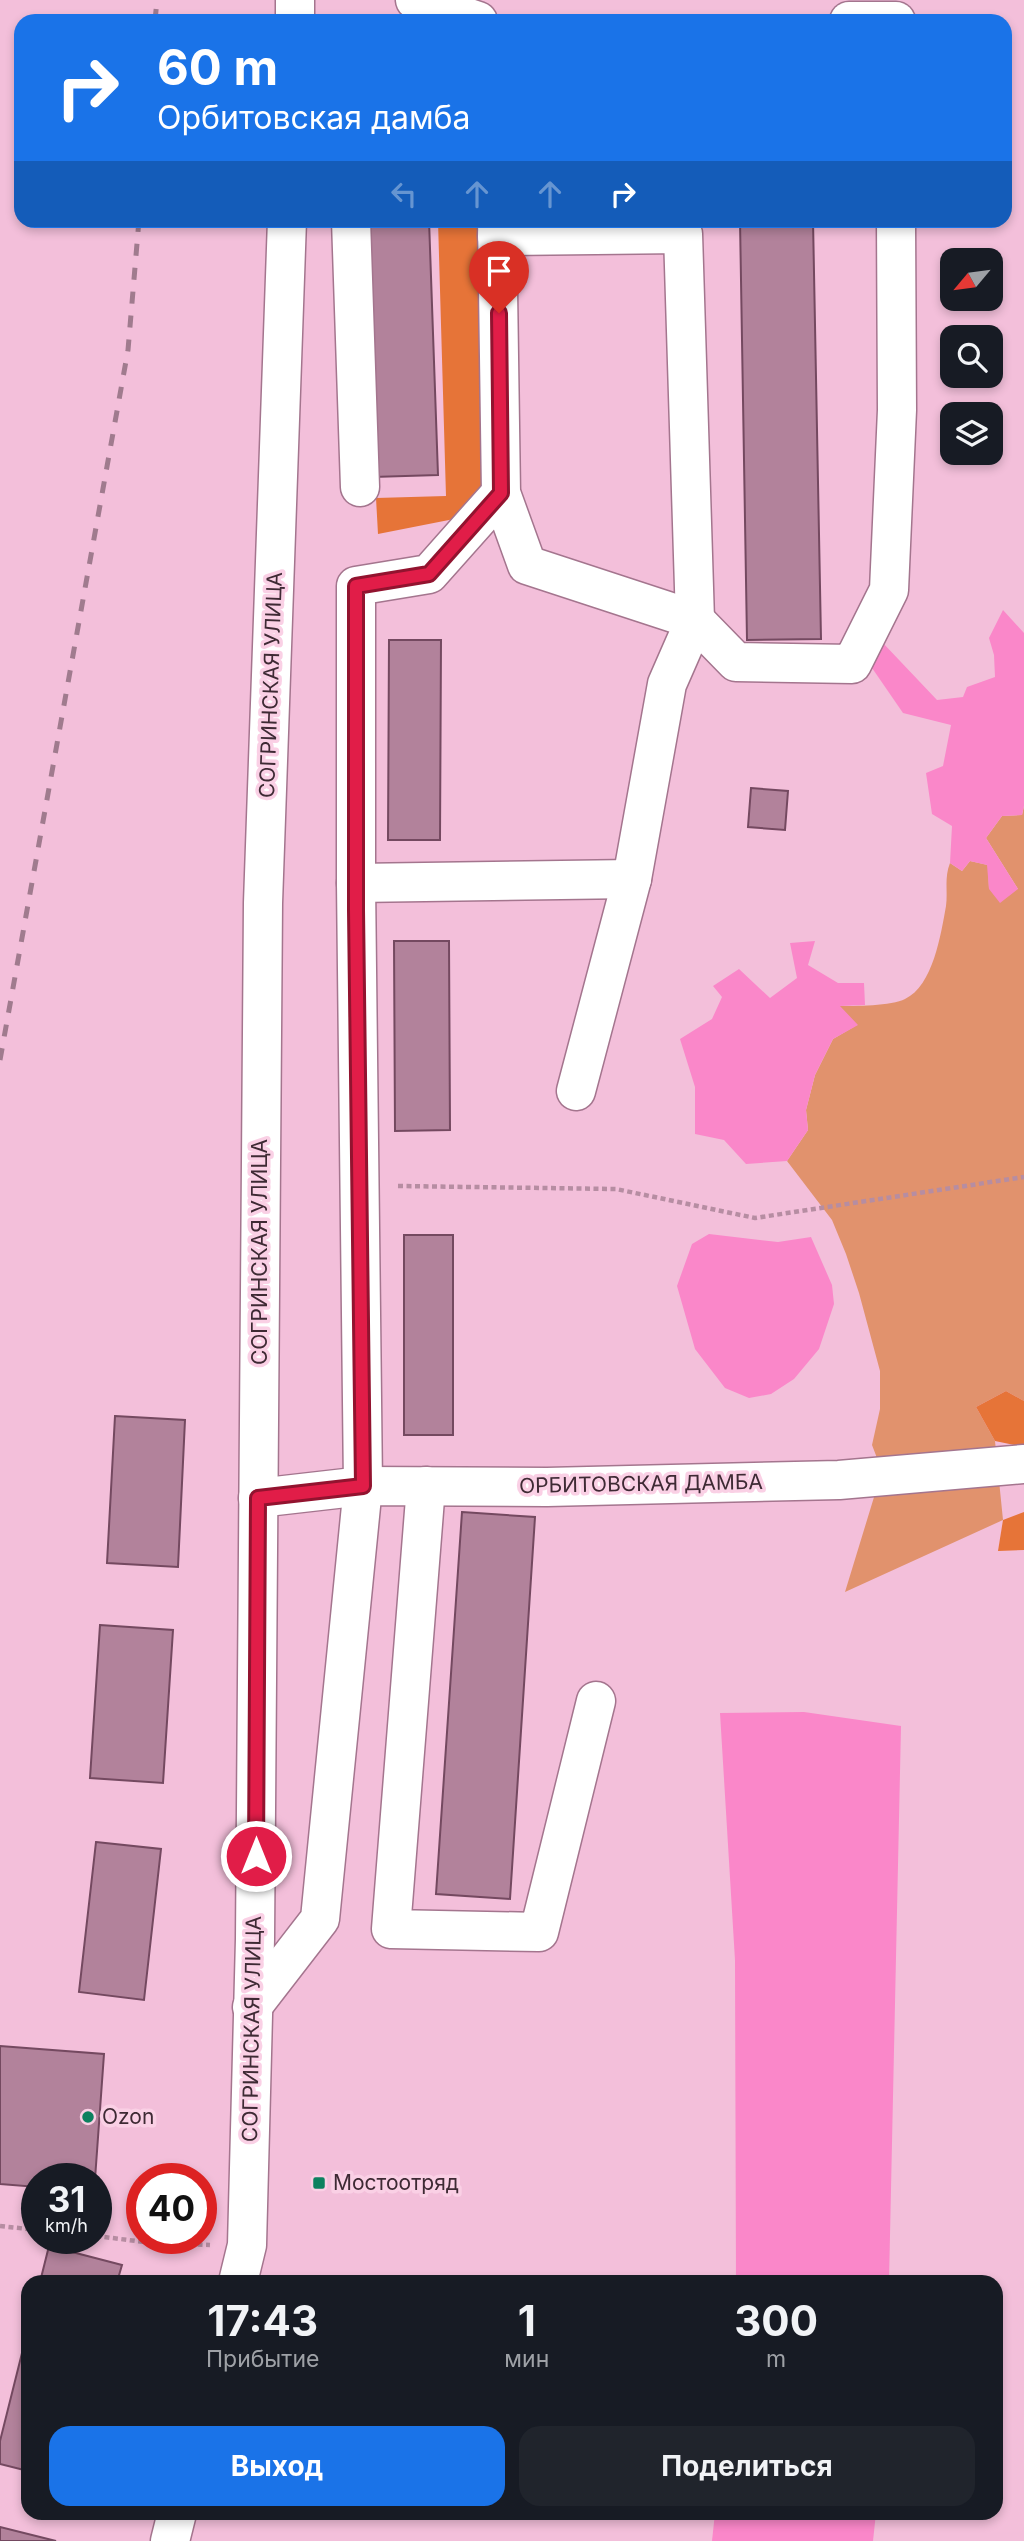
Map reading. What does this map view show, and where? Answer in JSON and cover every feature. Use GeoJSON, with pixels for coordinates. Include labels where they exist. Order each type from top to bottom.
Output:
{"type":"FeatureCollection","features":[{"type":"Feature","properties":{"kind":"street"},"geometry":{"type":"LineString","coordinates":[[415,0],[457,14]]}},
{"type":"Feature","properties":{"kind":"street","name":"СОГРИНСКАЯ УЛИЦА"},"geometry":{"type":"LineString","coordinates":[[242,2266],[256,1912],[263,903],[288,228]]}},
{"type":"Feature","properties":{"kind":"street"},"geometry":{"type":"LineString","coordinates":[[351,228],[360,487]]}},
{"type":"Feature","properties":{"kind":"street"},"geometry":{"type":"LineString","coordinates":[[576,1091],[632,879],[667,684],[695,620],[683,234],[497,228],[501,493],[527,565],[695,620],[736,662],[852,664],[889,590],[897,410],[896,228]]}},
{"type":"Feature","properties":{"kind":"street"},"geometry":{"type":"LineString","coordinates":[[252,2007],[320,1919],[363,1486],[358,1185],[356,586],[429,574],[501,493]]}},
{"type":"Feature","properties":{"kind":"street"},"geometry":{"type":"LineString","coordinates":[[356,883],[632,879]]}},
{"type":"Feature","properties":{"kind":"street","name":"ОРБИТОВСКАЯ ДАМБА"},"geometry":{"type":"LineString","coordinates":[[258,1498],[363,1486],[547,1487],[839,1480],[1024,1464]]}},
{"type":"Feature","properties":{"kind":"street"},"geometry":{"type":"LineString","coordinates":[[426,1486],[391,1929],[539,1932],[596,1701]]}},
{"type":"Feature","properties":{"kind":"street"},"geometry":{"type":"LineString","coordinates":[[170,2541],[175,2520]]}},
{"type":"Feature","properties":{"kind":"path"},"geometry":{"type":"LineString","coordinates":[[358,1185],[616,1189],[755,1218],[1024,1177]]}},
{"type":"Feature","properties":{"kind":"path"},"geometry":{"type":"LineString","coordinates":[[0,2226],[21,2228]]}},
{"type":"Feature","properties":{"kind":"path"},"geometry":{"type":"LineString","coordinates":[[112,2238],[153,2243],[195,2243],[242,2266]]}},
{"type":"Feature","properties":{"kind":"shaded area"},"geometry":{"type":"Polygon","coordinates":[[[438,228],[484,228],[488,481],[454,519],[378,534],[376,498],[446,496],[438,228]]]}},
{"type":"Feature","properties":{"kind":"shaded area"},"geometry":{"type":"Polygon","coordinates":[[[1003,610],[1024,633],[1024,806],[1022,815],[1002,816],[986,838],[1018,889],[1000,903],[989,889],[987,865],[970,861],[962,871],[950,863],[952,826],[932,814],[926,773],[943,766],[951,725],[903,713],[870,665],[882,642],[937,700],[963,697],[967,687],[995,677],[994,655],[989,638],[1003,610]]]}},
{"type":"Feature","properties":{"kind":"shaded area"},"geometry":{"type":"Polygon","coordinates":[[[1024,806],[1024,1401],[1006,1391],[976,1407],[995,1441],[1003,1520],[845,1592],[882,1471],[872,1445],[880,1409],[880,1371],[859,1293],[832,1220],[787,1161],[808,1130],[806,1110],[815,1075],[833,1039],[857,1025],[839,1006],[899,1001],[915,992],[923,983],[934,958],[941,931],[950,863],[962,871],[970,861],[988,865],[989,889],[1018,889],[986,838],[1002,816],[1022,815],[1024,806]]]}},
{"type":"Feature","properties":{"kind":"shaded area"},"geometry":{"type":"Polygon","coordinates":[[[815,941],[808,965],[838,983],[864,983],[865,1005],[840,1006],[858,1025],[833,1039],[815,1075],[806,1110],[808,1130],[787,1161],[746,1164],[724,1140],[695,1134],[695,1087],[680,1039],[712,1019],[722,997],[713,986],[739,969],[770,998],[797,978],[790,943],[815,941]]]}},
{"type":"Feature","properties":{"kind":"shaded area"},"geometry":{"type":"Polygon","coordinates":[[[709,1234],[778,1242],[811,1237],[832,1285],[834,1304],[819,1349],[794,1379],[771,1394],[749,1398],[725,1388],[695,1349],[677,1286],[692,1244],[709,1234]]]}},
{"type":"Feature","properties":{"kind":"shaded area"},"geometry":{"type":"Polygon","coordinates":[[[1006,1391],[1024,1401],[1024,1447],[995,1441],[976,1407],[1006,1391]]]}},
{"type":"Feature","properties":{"kind":"shaded area"},"geometry":{"type":"Polygon","coordinates":[[[1024,1512],[1024,1550],[998,1551],[1003,1520],[1024,1512]]]}},
{"type":"Feature","properties":{"kind":"shaded area"},"geometry":{"type":"Polygon","coordinates":[[[804,1712],[901,1726],[889,2275],[736,2275],[735,1960],[720,1713],[804,1712]]]}},
{"type":"Feature","properties":{"kind":"shaded area"},"geometry":{"type":"Polygon","coordinates":[[[714,2520],[875,2520],[873,2541],[712,2541],[714,2520]]]}},
{"type":"Feature","properties":{"kind":"building"},"geometry":{"type":"Polygon","coordinates":[[[364,228],[429,228],[438,475],[373,477],[364,228]]]}},
{"type":"Feature","properties":{"kind":"building"},"geometry":{"type":"Polygon","coordinates":[[[740,228],[813,228],[821,639],[747,640],[740,228]]]}},
{"type":"Feature","properties":{"kind":"building"},"geometry":{"type":"Polygon","coordinates":[[[389,640],[441,640],[440,840],[388,840],[389,640]]]}},
{"type":"Feature","properties":{"kind":"building"},"geometry":{"type":"Polygon","coordinates":[[[751,788],[788,791],[785,830],[748,827],[751,788]]]}},
{"type":"Feature","properties":{"kind":"building"},"geometry":{"type":"Polygon","coordinates":[[[394,941],[449,941],[450,1130],[395,1131],[394,941]]]}},
{"type":"Feature","properties":{"kind":"building"},"geometry":{"type":"Polygon","coordinates":[[[404,1235],[453,1235],[453,1435],[404,1435],[404,1235]]]}},
{"type":"Feature","properties":{"kind":"building"},"geometry":{"type":"Polygon","coordinates":[[[115,1416],[185,1420],[178,1567],[107,1563],[115,1416]]]}},
{"type":"Feature","properties":{"kind":"building"},"geometry":{"type":"Polygon","coordinates":[[[462,1512],[535,1517],[510,1899],[436,1894],[462,1512]]]}},
{"type":"Feature","properties":{"kind":"building"},"geometry":{"type":"Polygon","coordinates":[[[100,1625],[173,1630],[163,1783],[90,1778],[100,1625]]]}},
{"type":"Feature","properties":{"kind":"building"},"geometry":{"type":"Polygon","coordinates":[[[96,1842],[161,1849],[144,2000],[79,1992],[96,1842]]]}},
{"type":"Feature","properties":{"kind":"building"},"geometry":{"type":"Polygon","coordinates":[[[0,2046],[104,2054],[96,2163],[21,2163],[21,2186],[0,2184],[0,2046]]]}},
{"type":"Feature","properties":{"kind":"building"},"geometry":{"type":"Polygon","coordinates":[[[47,2254],[80,2254],[122,2265],[119,2275],[42,2275],[47,2254]]]}},
{"type":"Feature","properties":{"kind":"building"},"geometry":{"type":"Polygon","coordinates":[[[21,2357],[21,2469],[0,2464],[0,2441],[21,2357]]]}},
{"type":"Feature","properties":{"kind":"building"},"geometry":{"type":"Polygon","coordinates":[[[0,2527],[56,2541],[0,2541],[0,2527]]]}},
{"type":"Feature","properties":{"kind":"railway"},"geometry":{"type":"LineString","coordinates":[[156,14],[157,0]]}},
{"type":"Feature","properties":{"kind":"railway"},"geometry":{"type":"LineString","coordinates":[[0,1060],[128,350],[138,228]]}},
{"type":"Feature","properties":{"kind":"place","name":"Ozon"},"geometry":{"type":"Point","coordinates":[88,2117]}},
{"type":"Feature","properties":{"kind":"place","name":"Мостоотряд"},"geometry":{"type":"Point","coordinates":[319,2183]}},
{"type":"Feature","properties":{"kind":"route"},"geometry":{"type":"LineString","coordinates":[[256,1856],[258,1498],[363,1486],[358,1185],[356,586],[429,574],[501,493],[499,313]]}}]}
